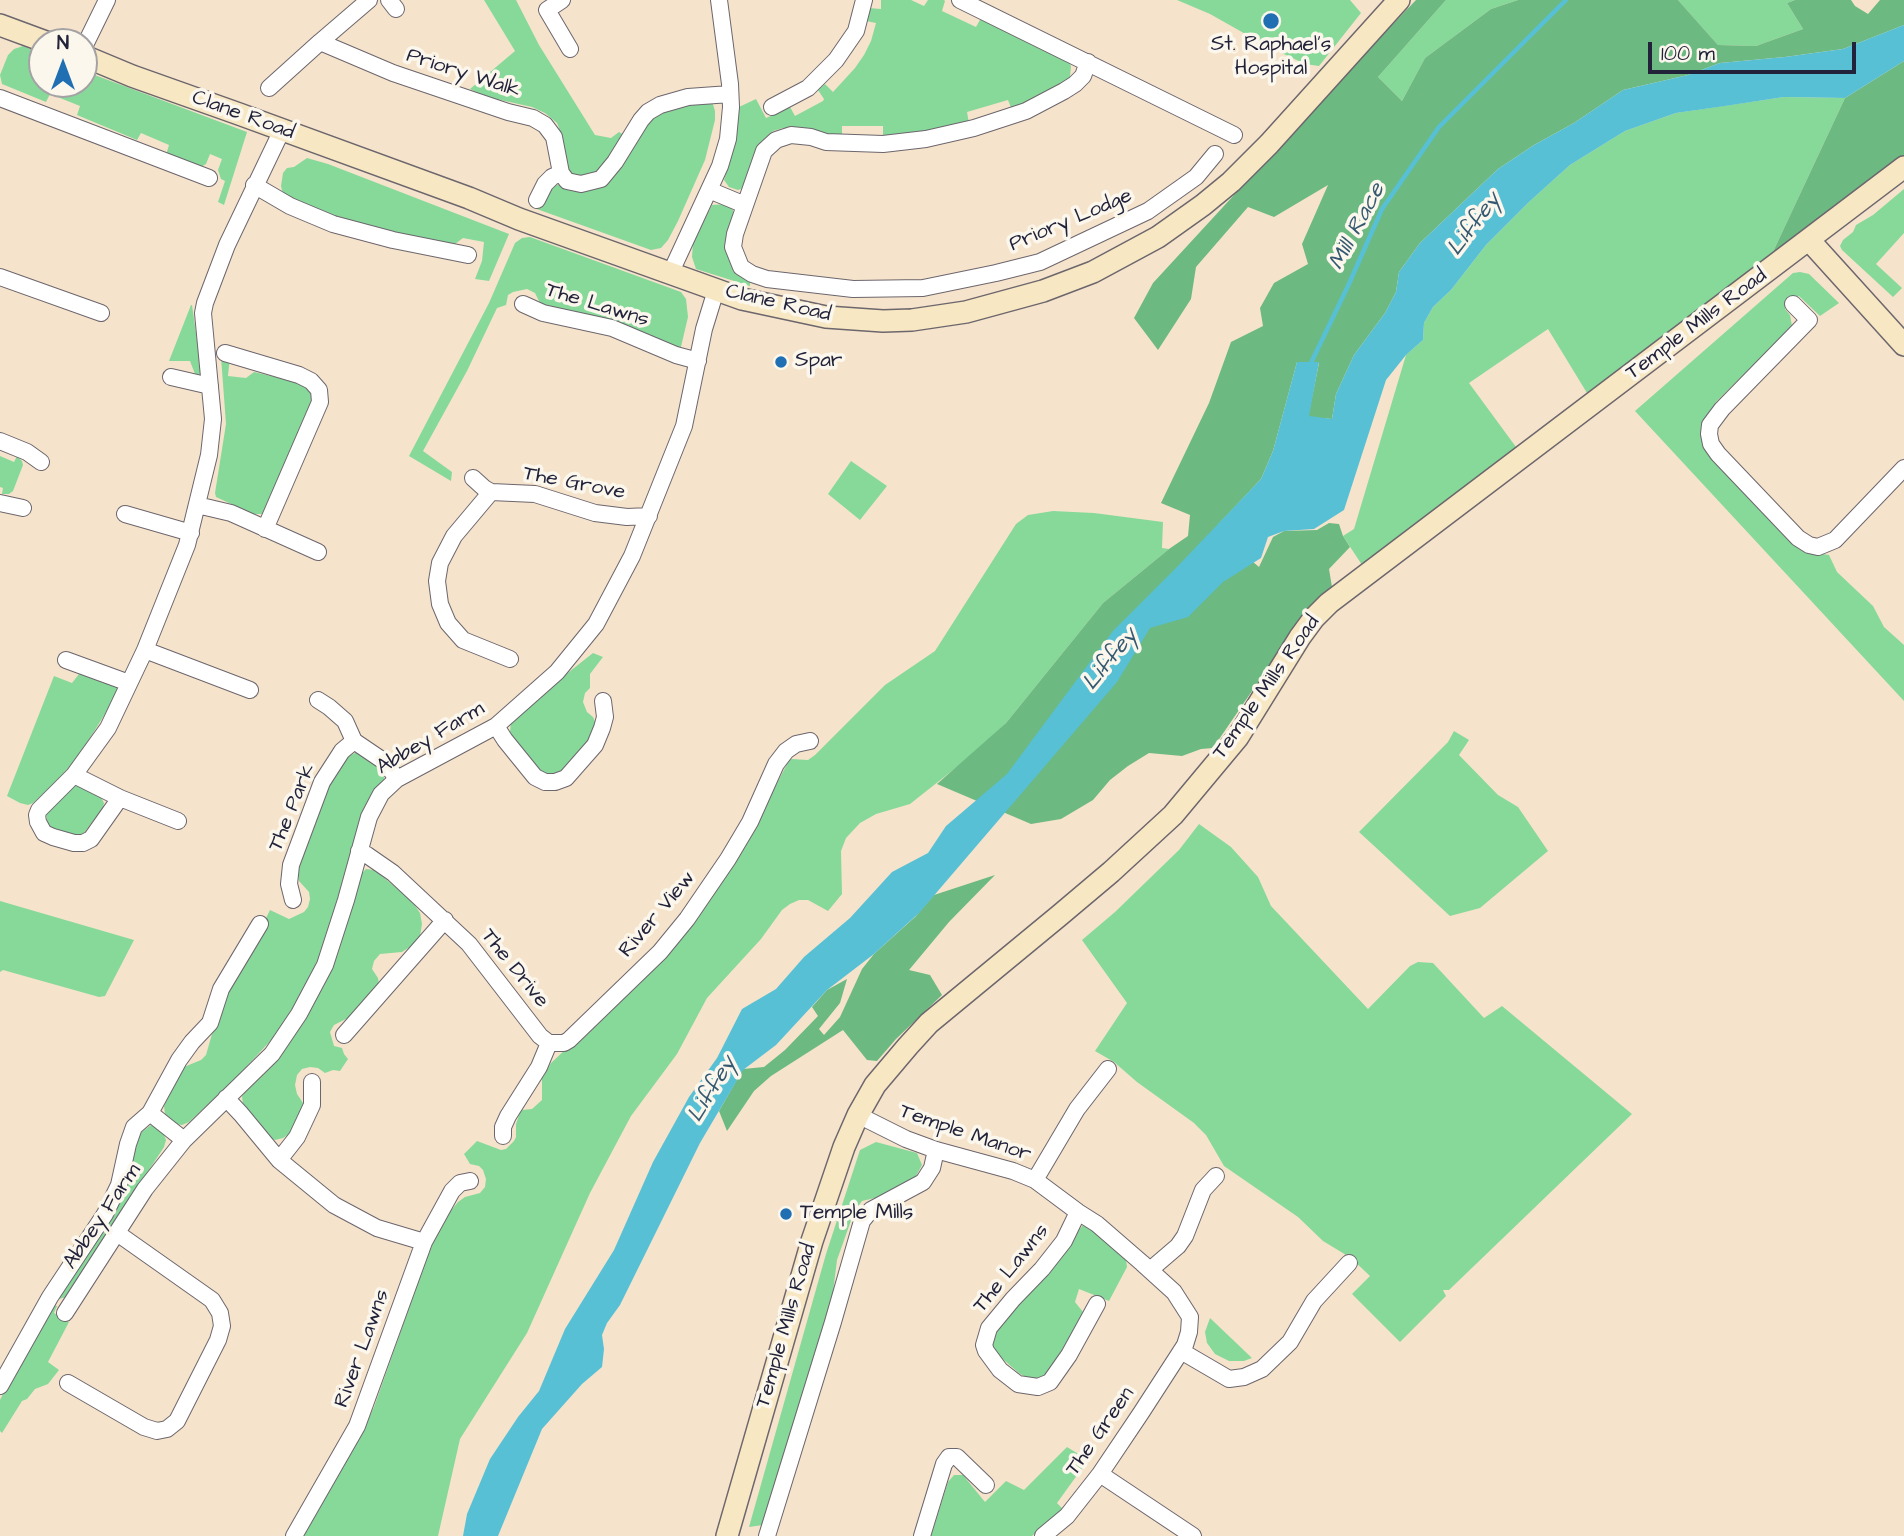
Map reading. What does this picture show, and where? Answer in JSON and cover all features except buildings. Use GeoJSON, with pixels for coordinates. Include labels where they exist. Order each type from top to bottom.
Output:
{"type":"FeatureCollection","features":[{"type":"Feature","properties":{"kind":"street"},"geometry":{"type":"LineString","coordinates":[[93,28],[107,0]]}},
{"type":"Feature","properties":{"kind":"street"},"geometry":{"type":"LineString","coordinates":[[269,88],[369,0]]}},
{"type":"Feature","properties":{"kind":"street"},"geometry":{"type":"LineString","coordinates":[[562,0],[544,5],[570,49]]}},
{"type":"Feature","properties":{"kind":"street"},"geometry":{"type":"LineString","coordinates":[[670,274],[720,166],[728,139],[731,107],[719,0]]}},
{"type":"Feature","properties":{"kind":"street"},"geometry":{"type":"LineString","coordinates":[[772,107],[807,88],[836,60],[856,31],[864,0]]}},
{"type":"Feature","properties":{"kind":"street"},"geometry":{"type":"LineString","coordinates":[[960,0],[1234,135]]}},
{"type":"Feature","properties":{"kind":"street","name":"Clane Road"},"geometry":{"type":"LineString","coordinates":[[98,62],[670,274],[758,304],[826,317],[912,320],[990,306],[1043,291],[1094,272],[1158,237],[1231,182],[1269,144],[1399,0]]}},
{"type":"Feature","properties":{"kind":"street"},"geometry":{"type":"LineString","coordinates":[[2,31],[28,38]]}},
{"type":"Feature","properties":{"kind":"street","name":"Priory Walk"},"geometry":{"type":"LineString","coordinates":[[320,42],[393,73],[533,118],[545,125],[554,136],[561,173]]}},
{"type":"Feature","properties":{"kind":"street","name":"Priory Lodge"},"geometry":{"type":"LineString","coordinates":[[1088,62],[1083,76],[1065,91],[1026,111],[973,128],[926,139],[883,144],[826,142],[811,136],[791,135],[776,140],[764,151],[735,234],[733,247],[741,267],[751,274],[793,283],[853,289],[923,288],[976,278],[1040,262],[1148,211],[1200,173],[1215,154]]}},
{"type":"Feature","properties":{"kind":"street"},"geometry":{"type":"LineString","coordinates":[[537,200],[545,184],[561,173],[567,181],[581,184],[601,178],[615,162],[648,112],[683,97],[730,94]]}},
{"type":"Feature","properties":{"kind":"street"},"geometry":{"type":"LineString","coordinates":[[0,98],[209,178]]}},
{"type":"Feature","properties":{"kind":"street"},"geometry":{"type":"LineString","coordinates":[[120,798],[91,839],[83,843],[74,843],[44,833],[38,822],[39,810],[74,775],[100,741],[145,650],[191,533],[209,455],[212,419],[203,313],[205,303],[227,245],[282,130]]}},
{"type":"Feature","properties":{"kind":"street","name":"Temple Mills Road"},"geometry":{"type":"LineString","coordinates":[[727,1536],[812,1241],[844,1147],[875,1085],[929,1023],[1067,909],[1173,815],[1238,737],[1300,638],[1329,603],[1904,167]]}},
{"type":"Feature","properties":{"kind":"street"},"geometry":{"type":"LineString","coordinates":[[254,185],[290,206],[333,224],[393,240],[468,255]]}},
{"type":"Feature","properties":{"kind":"street"},"geometry":{"type":"LineString","coordinates":[[709,190],[745,205]]}},
{"type":"Feature","properties":{"kind":"street"},"geometry":{"type":"LineString","coordinates":[[1809,240],[1900,333]]}},
{"type":"Feature","properties":{"kind":"street"},"geometry":{"type":"LineString","coordinates":[[0,276],[101,313]]}},
{"type":"Feature","properties":{"kind":"street","name":"Abbey Farm"},"geometry":{"type":"LineString","coordinates":[[65,1313],[145,1189],[184,1140],[272,1054],[299,1014],[325,965],[369,817],[381,794],[397,779],[496,726],[557,672],[596,624],[632,556],[684,426],[704,329],[716,290]]}},
{"type":"Feature","properties":{"kind":"street","name":"The Lawns"},"geometry":{"type":"LineString","coordinates":[[523,304],[543,313],[612,328],[676,355],[698,361]]}},
{"type":"Feature","properties":{"kind":"street"},"geometry":{"type":"LineString","coordinates":[[1793,304],[1809,320],[1722,409],[1710,425],[1711,444],[1798,538],[1818,547],[1835,540],[1904,468]]}},
{"type":"Feature","properties":{"kind":"street"},"geometry":{"type":"LineString","coordinates":[[225,353],[299,375],[311,381],[319,390],[320,402],[265,529]]}},
{"type":"Feature","properties":{"kind":"street"},"geometry":{"type":"LineString","coordinates":[[171,377],[210,386]]}},
{"type":"Feature","properties":{"kind":"street"},"geometry":{"type":"LineString","coordinates":[[0,441],[27,452],[41,462]]}},
{"type":"Feature","properties":{"kind":"street","name":"The Grove"},"geometry":{"type":"LineString","coordinates":[[473,478],[491,492],[535,495],[595,513],[627,517],[649,516]]}},
{"type":"Feature","properties":{"kind":"street","name":"The Grove"},"geometry":{"type":"LineString","coordinates":[[491,492],[454,536],[440,563],[437,581],[440,604],[448,623],[463,640],[510,659]]}},
{"type":"Feature","properties":{"kind":"street"},"geometry":{"type":"LineString","coordinates":[[0,503],[23,508]]}},
{"type":"Feature","properties":{"kind":"street"},"geometry":{"type":"LineString","coordinates":[[198,505],[231,513],[318,552]]}},
{"type":"Feature","properties":{"kind":"street"},"geometry":{"type":"LineString","coordinates":[[125,514],[191,533]]}},
{"type":"Feature","properties":{"kind":"street"},"geometry":{"type":"LineString","coordinates":[[145,650],[250,690]]}},
{"type":"Feature","properties":{"kind":"street"},"geometry":{"type":"LineString","coordinates":[[66,660],[129,683]]}},
{"type":"Feature","properties":{"kind":"street"},"geometry":{"type":"LineString","coordinates":[[318,700],[345,721],[354,741],[385,762],[397,779]]}},
{"type":"Feature","properties":{"kind":"street"},"geometry":{"type":"LineString","coordinates":[[496,726],[535,777],[545,782],[555,782],[566,778],[595,745],[602,728],[603,701]]}},
{"type":"Feature","properties":{"kind":"street","name":"The Park"},"geometry":{"type":"LineString","coordinates":[[293,900],[289,884],[291,865],[322,782],[342,751],[354,741]]}},
{"type":"Feature","properties":{"kind":"street","name":"River View"},"geometry":{"type":"LineString","coordinates":[[549,1043],[564,1043],[569,1040],[660,952],[687,919],[728,859],[750,822],[776,764],[796,744],[810,741]]}},
{"type":"Feature","properties":{"kind":"street"},"geometry":{"type":"LineString","coordinates":[[74,775],[120,798],[178,821]]}},
{"type":"Feature","properties":{"kind":"street","name":"The Drive"},"geometry":{"type":"LineString","coordinates":[[359,852],[393,873],[469,944],[540,1036],[549,1043]]}},
{"type":"Feature","properties":{"kind":"street"},"geometry":{"type":"LineString","coordinates":[[344,1035],[445,920]]}},
{"type":"Feature","properties":{"kind":"street"},"geometry":{"type":"LineString","coordinates":[[0,1386],[50,1297],[105,1214],[119,1185],[134,1127],[150,1113],[179,1060],[213,1018],[221,989],[260,924]]}},
{"type":"Feature","properties":{"kind":"street"},"geometry":{"type":"LineString","coordinates":[[503,1136],[503,1127],[508,1116],[539,1067],[549,1043]]}},
{"type":"Feature","properties":{"kind":"street"},"geometry":{"type":"LineString","coordinates":[[1035,1180],[1077,1109],[1108,1069]]}},
{"type":"Feature","properties":{"kind":"street"},"geometry":{"type":"LineString","coordinates":[[279,1160],[297,1137],[312,1105],[312,1082]]}},
{"type":"Feature","properties":{"kind":"street"},"geometry":{"type":"LineString","coordinates":[[226,1098],[279,1160],[334,1205],[377,1228],[424,1242]]}},
{"type":"Feature","properties":{"kind":"street"},"geometry":{"type":"LineString","coordinates":[[150,1113],[184,1140]]}},
{"type":"Feature","properties":{"kind":"street","name":"Temple Manor"},"geometry":{"type":"LineString","coordinates":[[858,1115],[906,1139],[1035,1180],[1097,1224],[1174,1292],[1190,1317],[1189,1332],[1183,1348]]}},
{"type":"Feature","properties":{"kind":"street"},"geometry":{"type":"LineString","coordinates":[[767,1536],[862,1221],[871,1210],[923,1182],[932,1168],[936,1150]]}},
{"type":"Feature","properties":{"kind":"street"},"geometry":{"type":"LineString","coordinates":[[1150,1270],[1178,1246],[1185,1236],[1203,1190],[1216,1177]]}},
{"type":"Feature","properties":{"kind":"street","name":"River Lawns"},"geometry":{"type":"LineString","coordinates":[[294,1536],[357,1426],[424,1242],[452,1191],[460,1183],[470,1181]]}},
{"type":"Feature","properties":{"kind":"street","name":"The Lawns"},"geometry":{"type":"LineString","coordinates":[[1078,1212],[1064,1241],[989,1328],[984,1345],[986,1351],[1000,1370],[1018,1384],[1038,1387],[1050,1382],[1069,1355],[1097,1304]]}},
{"type":"Feature","properties":{"kind":"street"},"geometry":{"type":"LineString","coordinates":[[68,1383],[144,1427],[156,1431],[166,1429],[177,1421],[218,1340],[222,1326],[220,1313],[212,1300],[117,1233]]}},
{"type":"Feature","properties":{"kind":"street"},"geometry":{"type":"LineString","coordinates":[[1183,1348],[1228,1379],[1244,1377],[1262,1369],[1290,1342],[1314,1301],[1349,1263]]}},
{"type":"Feature","properties":{"kind":"street","name":"The Green"},"geometry":{"type":"LineString","coordinates":[[1043,1536],[1067,1516],[1100,1474],[1183,1348]]}},
{"type":"Feature","properties":{"kind":"street"},"geometry":{"type":"LineString","coordinates":[[922,1536],[944,1464],[949,1457],[957,1457],[986,1485]]}},
{"type":"Feature","properties":{"kind":"street"},"geometry":{"type":"LineString","coordinates":[[1100,1474],[1193,1536]]}},
{"type":"Feature","properties":{"kind":"green space"},"geometry":{"type":"Polygon","coordinates":[[[484,0],[516,0],[539,45],[595,135],[611,138],[619,132],[624,135],[607,164],[593,176],[576,176],[567,170],[559,128],[545,113],[532,107],[487,97],[470,89],[515,51],[484,0]]]}},
{"type":"Feature","properties":{"kind":"green space"},"geometry":{"type":"Polygon","coordinates":[[[881,0],[911,0],[924,6],[928,0],[944,0],[942,11],[976,27],[981,18],[1069,62],[1070,77],[1060,86],[1012,110],[1008,100],[967,112],[969,123],[939,130],[883,137],[883,126],[842,126],[842,137],[795,129],[773,131],[761,142],[746,187],[738,190],[729,187],[724,180],[734,145],[739,107],[756,99],[766,118],[790,107],[795,116],[823,101],[818,90],[825,84],[833,92],[864,55],[876,23],[866,21],[869,8],[881,9],[881,0]]]}},
{"type":"Feature","properties":{"kind":"green space","name":"St. Raphael's Hospital"},"geometry":{"type":"Polygon","coordinates":[[[1177,0],[1350,0],[1361,13],[1319,66],[1305,64],[1210,14],[1177,0]]]}},
{"type":"Feature","properties":{"kind":"green space"},"geometry":{"type":"Polygon","coordinates":[[[1416,0],[1446,0],[1378,77],[1402,101],[1425,58],[1491,9],[1518,0],[1678,0],[1718,45],[1756,46],[1803,29],[1787,3],[1795,0],[1851,0],[1868,14],[1880,0],[1904,0],[1904,25],[1843,49],[1720,63],[1688,75],[1623,90],[1498,169],[1420,243],[1399,272],[1396,292],[1385,313],[1354,355],[1336,394],[1332,419],[1308,417],[1319,363],[1297,362],[1273,451],[1261,479],[1214,529],[1259,567],[1273,537],[1284,531],[1317,530],[1329,523],[1339,524],[1350,547],[1329,569],[1332,587],[1322,595],[1289,637],[1213,748],[1182,756],[1149,753],[1110,780],[1093,800],[1061,819],[1031,824],[937,784],[1006,723],[1103,603],[1188,536],[1190,515],[1161,503],[1209,403],[1231,342],[1263,326],[1260,308],[1274,283],[1308,264],[1302,244],[1328,185],[1274,217],[1248,207],[1196,267],[1191,299],[1158,350],[1134,318],[1153,283],[1416,0]]]}},
{"type":"Feature","properties":{"kind":"green space"},"geometry":{"type":"Polygon","coordinates":[[[1446,0],[1518,0],[1491,9],[1425,58],[1402,101],[1378,77],[1446,0]]]}},
{"type":"Feature","properties":{"kind":"green space"},"geometry":{"type":"Polygon","coordinates":[[[1678,0],[1795,0],[1787,3],[1803,29],[1756,46],[1718,45],[1678,0]]]}},
{"type":"Feature","properties":{"kind":"green space"},"geometry":{"type":"Polygon","coordinates":[[[23,46],[28,48],[28,95],[2,84],[0,75],[8,55],[23,46]]]}},
{"type":"Feature","properties":{"kind":"green space"},"geometry":{"type":"Polygon","coordinates":[[[1904,61],[1904,156],[1869,186],[1772,254],[1845,98],[1904,61]]]}},
{"type":"Feature","properties":{"kind":"green space"},"geometry":{"type":"Polygon","coordinates":[[[98,76],[247,132],[224,205],[218,202],[225,181],[221,179],[218,170],[222,159],[210,154],[206,164],[201,167],[166,155],[169,145],[141,133],[137,140],[77,115],[80,106],[60,98],[98,98],[98,76]]]}},
{"type":"Feature","properties":{"kind":"green space"},"geometry":{"type":"Polygon","coordinates":[[[1784,97],[1845,98],[1772,254],[1587,393],[1548,329],[1469,383],[1516,447],[1364,568],[1343,536],[1354,529],[1406,355],[1423,340],[1424,323],[1433,307],[1451,290],[1486,245],[1570,165],[1625,131],[1676,113],[1784,97]]]}},
{"type":"Feature","properties":{"kind":"green space"},"geometry":{"type":"Polygon","coordinates":[[[712,101],[715,120],[705,160],[678,221],[661,248],[651,250],[534,208],[546,199],[554,185],[586,191],[609,182],[651,118],[678,106],[712,101]]]}},
{"type":"Feature","properties":{"kind":"green space"},"geometry":{"type":"Polygon","coordinates":[[[307,158],[509,234],[489,281],[475,279],[482,261],[484,242],[463,238],[455,244],[391,234],[309,208],[283,194],[283,173],[287,168],[294,167],[307,158]]]}},
{"type":"Feature","properties":{"kind":"green space"},"geometry":{"type":"Polygon","coordinates":[[[1904,189],[1904,233],[1876,264],[1902,288],[1893,297],[1840,246],[1856,225],[1873,215],[1904,189]]]}},
{"type":"Feature","properties":{"kind":"green space"},"geometry":{"type":"Polygon","coordinates":[[[727,204],[733,210],[739,274],[750,282],[750,286],[696,269],[692,257],[693,243],[712,205],[727,204]]]}},
{"type":"Feature","properties":{"kind":"green space"},"geometry":{"type":"Polygon","coordinates":[[[530,237],[681,292],[686,299],[688,317],[680,351],[542,307],[535,293],[527,289],[513,292],[508,295],[506,305],[497,308],[467,371],[423,451],[452,472],[451,481],[409,456],[489,303],[515,243],[530,237]]]}},
{"type":"Feature","properties":{"kind":"green space"},"geometry":{"type":"Polygon","coordinates":[[[1793,273],[1809,274],[1839,303],[1820,316],[1799,296],[1785,309],[1790,315],[1792,326],[1716,402],[1703,425],[1701,436],[1708,451],[1810,552],[1829,555],[1837,572],[1873,606],[1884,627],[1904,645],[1904,701],[1635,411],[1793,273]]]}},
{"type":"Feature","properties":{"kind":"green space"},"geometry":{"type":"Polygon","coordinates":[[[191,305],[202,375],[195,374],[190,361],[169,361],[191,305]]]}},
{"type":"Feature","properties":{"kind":"green space"},"geometry":{"type":"Polygon","coordinates":[[[230,356],[228,376],[246,378],[254,372],[296,382],[307,387],[315,396],[264,514],[253,514],[216,497],[215,493],[226,424],[221,357],[230,356]]]}},
{"type":"Feature","properties":{"kind":"green space"},"geometry":{"type":"Polygon","coordinates":[[[0,456],[14,462],[17,456],[23,465],[13,491],[9,494],[2,494],[3,488],[0,487],[0,456]]]}},
{"type":"Feature","properties":{"kind":"green space"},"geometry":{"type":"Polygon","coordinates":[[[851,461],[887,486],[860,520],[828,494],[851,461]]]}},
{"type":"Feature","properties":{"kind":"green space"},"geometry":{"type":"Polygon","coordinates":[[[1053,511],[1163,522],[1162,548],[1169,549],[1103,603],[1006,723],[972,755],[910,804],[876,814],[860,823],[846,838],[841,851],[842,894],[828,911],[808,900],[790,904],[707,998],[677,1054],[631,1116],[590,1193],[527,1333],[460,1439],[438,1536],[303,1536],[355,1446],[374,1407],[427,1257],[443,1220],[458,1202],[480,1193],[485,1187],[483,1170],[470,1164],[464,1154],[477,1141],[501,1150],[514,1141],[520,1112],[532,1109],[542,1100],[542,1078],[551,1063],[582,1034],[754,828],[788,762],[791,759],[808,760],[815,755],[885,685],[935,651],[1016,524],[1028,515],[1053,511]]]}},
{"type":"Feature","properties":{"kind":"green space"},"geometry":{"type":"Polygon","coordinates":[[[593,653],[603,657],[590,674],[590,688],[585,693],[583,702],[596,724],[589,741],[560,774],[542,774],[514,741],[510,733],[511,721],[517,713],[593,653]]]}},
{"type":"Feature","properties":{"kind":"green space"},"geometry":{"type":"Polygon","coordinates":[[[82,673],[113,684],[118,692],[115,698],[78,757],[52,786],[28,805],[7,796],[54,676],[72,683],[82,673]]]}},
{"type":"Feature","properties":{"kind":"green space"},"geometry":{"type":"Polygon","coordinates":[[[1454,731],[1469,740],[1459,755],[1498,795],[1518,807],[1548,851],[1480,908],[1450,916],[1359,832],[1448,742],[1454,731]]]}},
{"type":"Feature","properties":{"kind":"green space"},"geometry":{"type":"Polygon","coordinates":[[[360,753],[378,765],[384,773],[384,781],[362,815],[322,951],[299,998],[274,1037],[233,1081],[189,1122],[175,1124],[165,1114],[164,1106],[184,1067],[206,1055],[229,989],[269,923],[265,920],[270,910],[289,919],[308,907],[309,892],[299,881],[300,864],[328,787],[349,756],[360,753]]]}},
{"type":"Feature","properties":{"kind":"green space"},"geometry":{"type":"Polygon","coordinates":[[[75,784],[101,797],[104,803],[103,808],[78,837],[52,830],[47,821],[46,809],[75,784]]]}},
{"type":"Feature","properties":{"kind":"green space"},"geometry":{"type":"Polygon","coordinates":[[[1199,824],[1231,847],[1258,877],[1271,906],[1368,1009],[1410,966],[1418,962],[1433,963],[1484,1018],[1502,1006],[1632,1114],[1449,1290],[1443,1290],[1446,1296],[1400,1342],[1352,1294],[1370,1276],[1351,1258],[1323,1241],[1298,1217],[1224,1166],[1206,1135],[1194,1123],[1114,1062],[1095,1051],[1127,1003],[1082,940],[1179,850],[1199,824]]]}},
{"type":"Feature","properties":{"kind":"green space"},"geometry":{"type":"Polygon","coordinates":[[[366,869],[374,870],[412,901],[420,913],[420,936],[402,952],[380,954],[374,961],[372,969],[379,984],[350,1017],[334,1025],[330,1032],[334,1046],[342,1048],[348,1059],[340,1071],[325,1073],[318,1068],[302,1069],[297,1075],[295,1085],[303,1108],[289,1134],[275,1140],[267,1136],[243,1105],[242,1096],[283,1052],[310,1010],[333,965],[361,874],[366,869]]]}},
{"type":"Feature","properties":{"kind":"green space"},"geometry":{"type":"Polygon","coordinates":[[[995,875],[949,922],[909,970],[930,975],[942,995],[877,1061],[867,1060],[843,1030],[771,1076],[754,1091],[727,1131],[719,1111],[743,1069],[764,1067],[785,1050],[818,1016],[812,1007],[827,990],[847,979],[840,1003],[819,1029],[824,1035],[840,1017],[862,969],[934,895],[995,875]]]}},
{"type":"Feature","properties":{"kind":"green space"},"geometry":{"type":"Polygon","coordinates":[[[0,901],[134,940],[105,996],[99,997],[3,970],[0,972],[0,901]]]}},
{"type":"Feature","properties":{"kind":"green space"},"geometry":{"type":"Polygon","coordinates":[[[151,1125],[162,1130],[166,1140],[164,1147],[66,1297],[59,1299],[56,1295],[116,1206],[132,1169],[132,1153],[138,1135],[151,1125]]]}},
{"type":"Feature","properties":{"kind":"green space"},"geometry":{"type":"Polygon","coordinates":[[[876,1142],[917,1153],[922,1165],[916,1176],[879,1197],[862,1201],[854,1212],[837,1260],[830,1316],[763,1525],[749,1527],[826,1254],[860,1150],[876,1142]]]}},
{"type":"Feature","properties":{"kind":"green space"},"geometry":{"type":"Polygon","coordinates":[[[1083,1225],[1093,1230],[1126,1259],[1127,1267],[1109,1301],[1079,1289],[1075,1302],[1083,1312],[1082,1326],[1052,1368],[1043,1377],[1031,1379],[1020,1374],[991,1346],[997,1324],[1083,1225]]]}},
{"type":"Feature","properties":{"kind":"green space"},"geometry":{"type":"Polygon","coordinates":[[[54,1305],[57,1306],[54,1313],[69,1322],[48,1362],[59,1370],[48,1384],[35,1389],[22,1401],[2,1433],[0,1400],[18,1363],[54,1305]]]}},
{"type":"Feature","properties":{"kind":"green space"},"geometry":{"type":"Polygon","coordinates":[[[1210,1318],[1252,1358],[1229,1361],[1215,1354],[1207,1343],[1205,1332],[1210,1318]]]}},
{"type":"Feature","properties":{"kind":"green space"},"geometry":{"type":"Polygon","coordinates":[[[1067,1447],[1088,1460],[1057,1503],[1064,1510],[1032,1536],[931,1536],[948,1482],[954,1475],[963,1475],[985,1502],[1006,1481],[1024,1490],[1067,1447]]]}},
{"type":"Feature","properties":{"kind":"water","name":"Liffey"},"geometry":{"type":"Polygon","coordinates":[[[1904,25],[1904,61],[1845,98],[1784,97],[1676,113],[1625,131],[1570,165],[1486,245],[1451,290],[1433,307],[1424,323],[1423,340],[1406,355],[1386,380],[1344,510],[1314,529],[1284,531],[1268,537],[1261,558],[1223,582],[1188,617],[1150,628],[1117,682],[919,913],[874,954],[827,990],[776,1045],[743,1070],[700,1143],[620,1305],[607,1323],[602,1335],[602,1367],[582,1384],[542,1429],[498,1536],[463,1536],[467,1514],[490,1459],[539,1391],[565,1329],[614,1250],[653,1162],[689,1097],[717,1058],[742,1009],[776,989],[804,957],[850,918],[892,872],[928,853],[946,826],[1007,774],[1113,631],[1261,479],[1273,451],[1297,362],[1319,362],[1309,416],[1332,419],[1336,394],[1354,355],[1385,313],[1396,292],[1399,272],[1420,243],[1498,169],[1623,90],[1688,75],[1720,63],[1843,49],[1904,25]]]}},
{"type":"Feature","properties":{"kind":"waterway","name":"Mill Race"},"geometry":{"type":"LineString","coordinates":[[1309,367],[1382,209],[1439,127],[1566,0]]}},
{"type":"Feature","properties":{"kind":"place","name":"St. Raphael's Hospital"},"geometry":{"type":"Point","coordinates":[1271,21]}},
{"type":"Feature","properties":{"kind":"place","name":"Spar"},"geometry":{"type":"Point","coordinates":[781,362]}},
{"type":"Feature","properties":{"kind":"place","name":"Temple Mills"},"geometry":{"type":"Point","coordinates":[786,1214]}}]}
